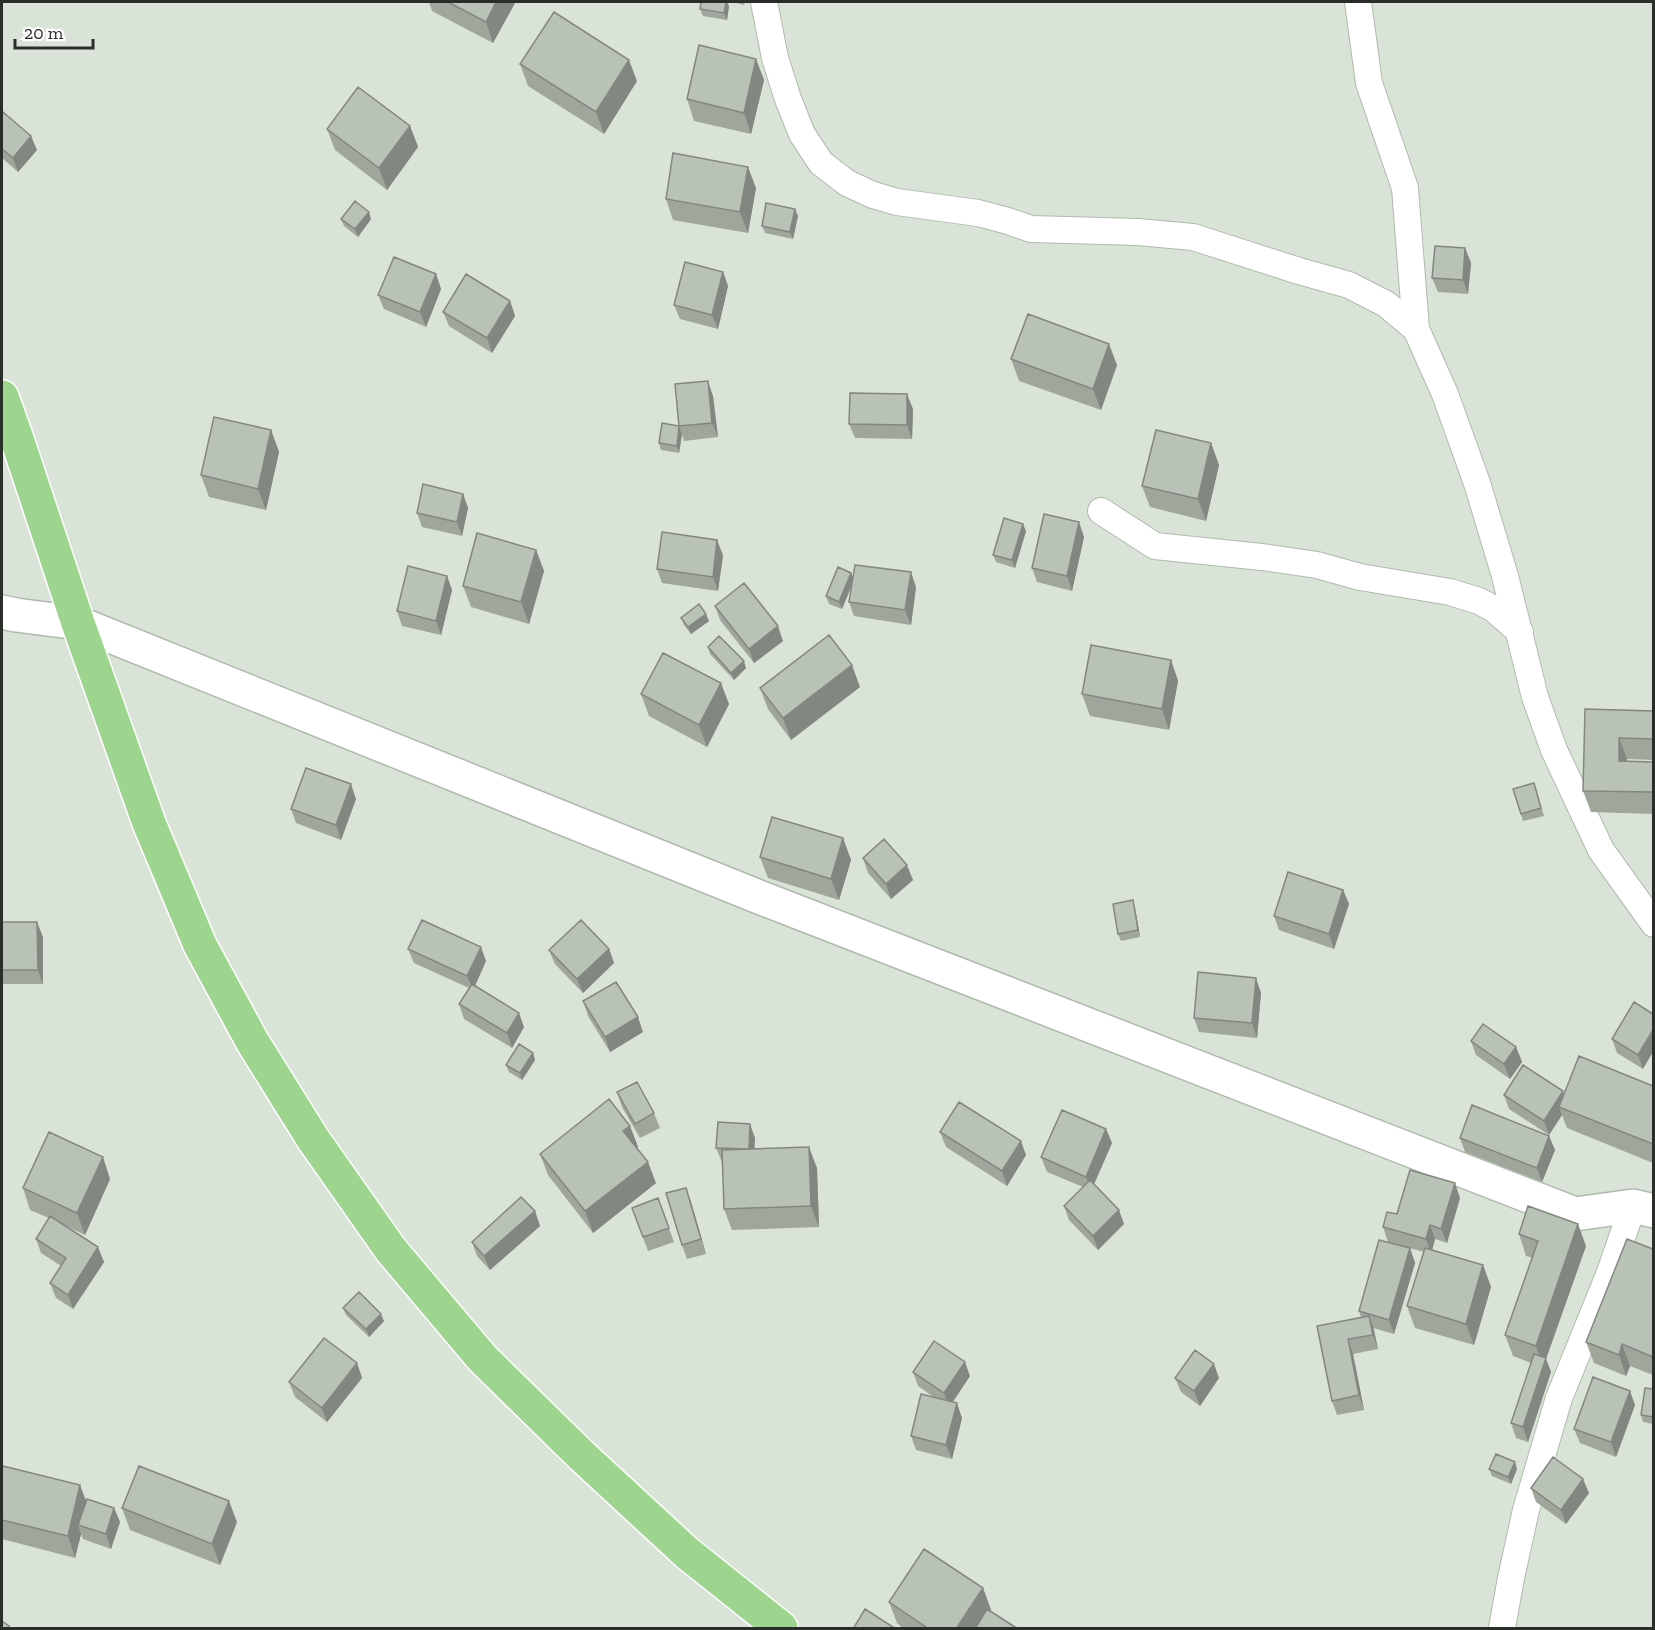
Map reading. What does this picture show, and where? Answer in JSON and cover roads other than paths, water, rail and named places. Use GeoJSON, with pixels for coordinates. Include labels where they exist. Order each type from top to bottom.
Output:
{"type":"FeatureCollection","features":[{"type":"Feature","properties":{"kind":"main road"},"geometry":{"type":"LineString","coordinates":[[2,397],[78,623],[149,823],[200,945],[252,1041],[313,1139],[391,1250],[483,1359],[582,1456],[687,1553],[781,1629]]}},
{"type":"Feature","properties":{"kind":"street"},"geometry":{"type":"LineString","coordinates":[[764,2],[775,58],[802,134],[821,163],[847,183],[873,195],[897,202],[978,213],[1031,229],[1138,232],[1193,237],[1349,285],[1386,304],[1416,329]]}},
{"type":"Feature","properties":{"kind":"street"},"geometry":{"type":"LineString","coordinates":[[1358,2],[1368,83],[1405,188],[1416,329],[1445,394],[1476,483],[1505,576],[1535,697],[1554,750],[1601,850],[1653,924]]}},
{"type":"Feature","properties":{"kind":"street"},"geometry":{"type":"LineString","coordinates":[[1101,511],[1155,546],[1317,565],[1360,576],[1450,592],[1479,601],[1494,609],[1520,632]]}},
{"type":"Feature","properties":{"kind":"street"},"geometry":{"type":"LineString","coordinates":[[2,612],[78,623],[759,897],[1575,1214],[1643,1208]]}},
{"type":"Feature","properties":{"kind":"street"},"geometry":{"type":"LineString","coordinates":[[1502,1629],[1526,1510],[1559,1398],[1609,1275],[1643,1208]]}}]}
